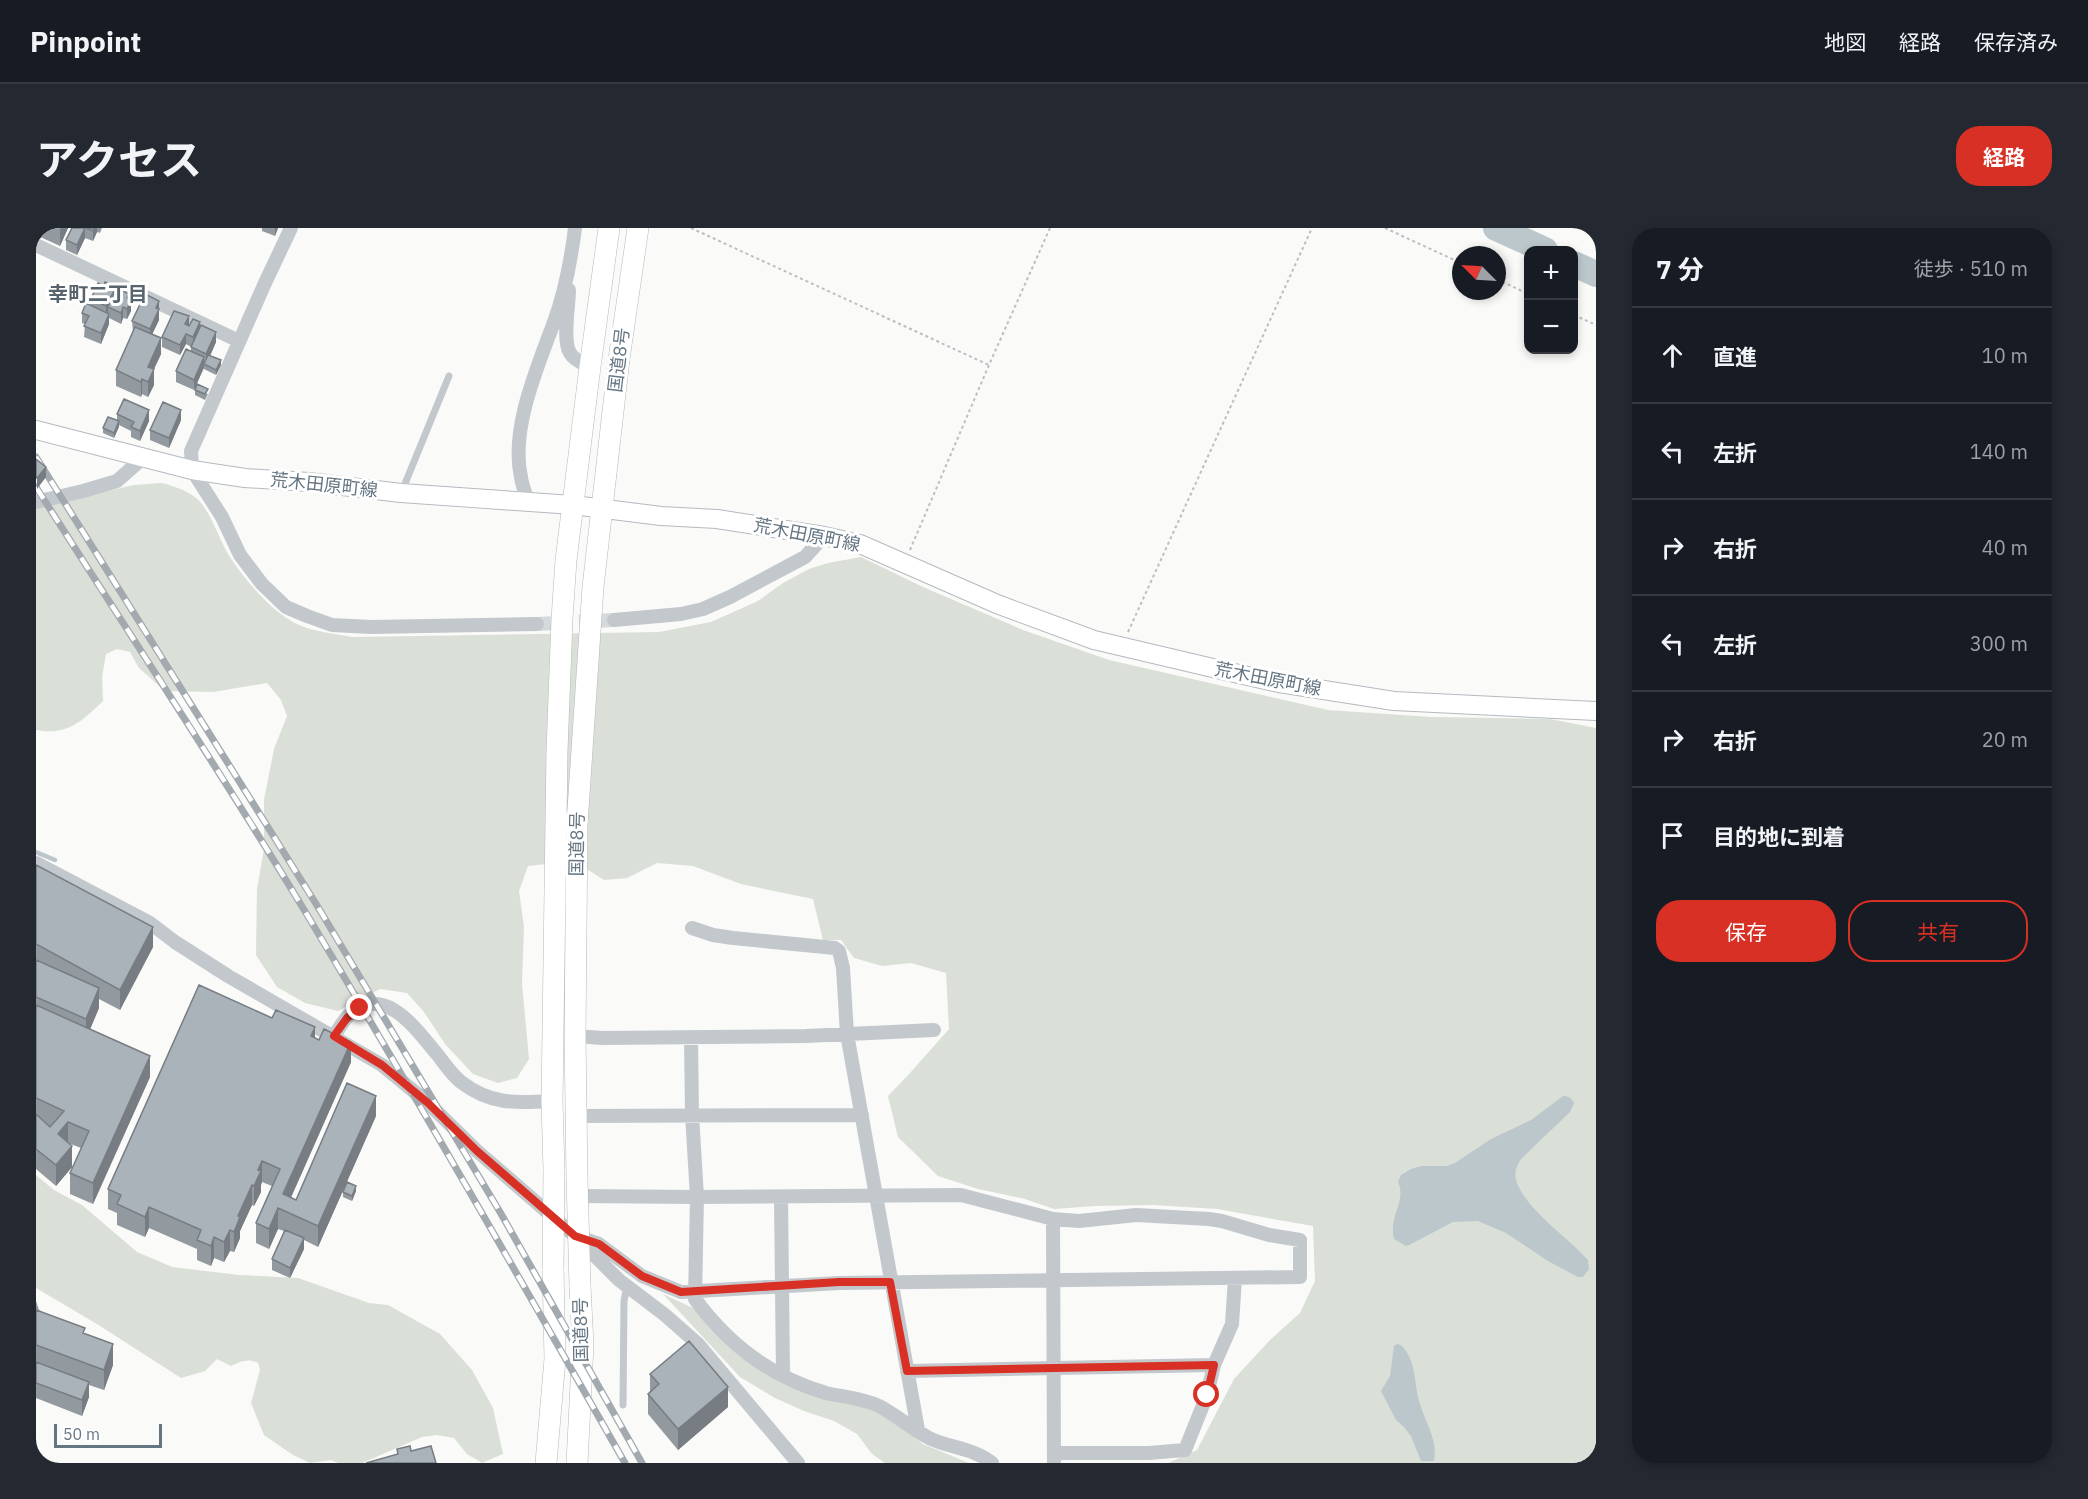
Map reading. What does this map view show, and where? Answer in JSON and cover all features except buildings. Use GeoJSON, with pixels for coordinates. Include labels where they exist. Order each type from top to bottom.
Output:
{"type":"FeatureCollection","features":[{"type":"Feature","properties":{"kind":"highway","name":"国道8号"},"geometry":{"type":"LineString","coordinates":[[546,1463],[555,1359],[552,1101],[562,619],[573,505],[609,228]]}},
{"type":"Feature","properties":{"kind":"highway","name":"国道8号"},"geometry":{"type":"LineString","coordinates":[[577,1463],[582,1355],[575,1036],[577,824],[593,586],[619,359],[638,228]]}},
{"type":"Feature","properties":{"kind":"main road","name":"荒木田原町線"},"geometry":{"type":"LineString","coordinates":[[36,430],[192,470],[245,478],[309,482],[401,493],[573,505],[661,516],[717,519],[824,536],[860,544],[997,604],[1094,640],[1279,683],[1394,701],[1596,711]]}},
{"type":"Feature","properties":{"kind":"street"},"geometry":{"type":"LineString","coordinates":[[291,228],[191,451],[192,470],[222,517],[240,555],[262,584],[286,607],[332,625],[371,627],[537,624]]}},
{"type":"Feature","properties":{"kind":"street"},"geometry":{"type":"LineString","coordinates":[[574,228],[568,272],[567,343],[570,353],[578,361],[590,367]]}},
{"type":"Feature","properties":{"kind":"street"},"geometry":{"type":"LineString","coordinates":[[36,245],[239,341]]}},
{"type":"Feature","properties":{"kind":"street"},"geometry":{"type":"LineString","coordinates":[[529,503],[520,476],[520,435],[533,380],[568,272]]}},
{"type":"Feature","properties":{"kind":"street"},"geometry":{"type":"LineString","coordinates":[[36,502],[117,481],[143,458]]}},
{"type":"Feature","properties":{"kind":"street"},"geometry":{"type":"LineString","coordinates":[[615,620],[681,614],[703,609],[805,557],[824,536]]}},
{"type":"Feature","properties":{"kind":"street"},"geometry":{"type":"LineString","coordinates":[[36,863],[150,923],[228,976],[382,1065],[428,1103],[477,1151],[575,1236],[627,1286],[698,1344],[798,1463]]}},
{"type":"Feature","properties":{"kind":"street"},"geometry":{"type":"LineString","coordinates":[[692,928],[713,935],[835,948],[839,951],[843,968],[847,1034],[918,1430]]}},
{"type":"Feature","properties":{"kind":"street"},"geometry":{"type":"LineString","coordinates":[[334,1036],[347,1018],[360,1008],[373,1004],[388,1006],[397,1011],[411,1025],[462,1083],[491,1098],[513,1104],[552,1101]]}},
{"type":"Feature","properties":{"kind":"street"},"geometry":{"type":"LineString","coordinates":[[575,1036],[603,1038],[806,1036],[934,1030]]}},
{"type":"Feature","properties":{"kind":"street"},"geometry":{"type":"LineString","coordinates":[[691,1037],[692,1114],[697,1197],[695,1299],[723,1334],[759,1363],[825,1392],[879,1406],[930,1439],[974,1453],[992,1463]]}},
{"type":"Feature","properties":{"kind":"street"},"geometry":{"type":"LineString","coordinates":[[576,1116],[862,1115]]}},
{"type":"Feature","properties":{"kind":"street"},"geometry":{"type":"LineString","coordinates":[[575,1236],[599,1244],[642,1276],[681,1292],[890,1282],[1300,1277],[1300,1240],[1209,1219],[1136,1215],[1079,1221],[1053,1219],[961,1195],[697,1197],[577,1187]]}},
{"type":"Feature","properties":{"kind":"street"},"geometry":{"type":"LineString","coordinates":[[781,1197],[783,1375]]}},
{"type":"Feature","properties":{"kind":"street"},"geometry":{"type":"LineString","coordinates":[[1053,1219],[1054,1458],[1185,1450],[1207,1395],[1214,1365],[1232,1324],[1235,1278]]}},
{"type":"Feature","properties":{"kind":"street"},"geometry":{"type":"LineString","coordinates":[[907,1371],[1214,1365]]}},
{"type":"Feature","properties":{"kind":"lane"},"geometry":{"type":"LineString","coordinates":[[401,493],[449,376]]}},
{"type":"Feature","properties":{"kind":"lane"},"geometry":{"type":"LineString","coordinates":[[623,1405],[624,1301],[627,1286]]}},
{"type":"Feature","properties":{"kind":"path"},"geometry":{"type":"LineString","coordinates":[[692,228],[988,365]]}},
{"type":"Feature","properties":{"kind":"path"},"geometry":{"type":"LineString","coordinates":[[905,563],[988,365],[1050,228]]}},
{"type":"Feature","properties":{"kind":"path"},"geometry":{"type":"LineString","coordinates":[[1121,646],[1312,228]]}},
{"type":"Feature","properties":{"kind":"path"},"geometry":{"type":"LineString","coordinates":[[1385,228],[1452,259]]}},
{"type":"Feature","properties":{"kind":"path"},"geometry":{"type":"LineString","coordinates":[[1506,283],[1524,292]]}},
{"type":"Feature","properties":{"kind":"path"},"geometry":{"type":"LineString","coordinates":[[1578,317],[1596,325]]}},
{"type":"Feature","properties":{"kind":"shaded area"},"geometry":{"type":"Polygon","coordinates":[[[162,483],[189,493],[202,504],[234,563],[250,584],[279,613],[299,625],[332,634],[353,637],[659,632],[711,622],[758,601],[783,583],[809,569],[861,557],[923,587],[1023,630],[1109,660],[1328,710],[1431,717],[1550,719],[1596,728],[1596,1463],[1168,1463],[1197,1450],[1234,1379],[1270,1340],[1300,1313],[1315,1281],[1313,1226],[1217,1209],[1153,1205],[1054,1209],[938,1176],[898,1137],[888,1096],[949,1029],[946,973],[911,963],[882,966],[854,958],[841,940],[823,940],[813,899],[741,884],[693,866],[657,863],[627,878],[604,880],[574,861],[528,866],[519,891],[524,927],[522,984],[529,1059],[517,1078],[498,1083],[473,1074],[445,1044],[424,1012],[407,993],[380,989],[338,1011],[305,1003],[277,987],[256,955],[257,889],[264,849],[264,800],[274,749],[287,716],[281,700],[267,683],[213,692],[165,691],[139,668],[130,652],[117,649],[106,654],[102,677],[103,701],[81,721],[65,729],[36,730],[36,507],[134,485],[162,483]]]}},
{"type":"Feature","properties":{"kind":"shaded area"},"geometry":{"type":"Polygon","coordinates":[[[1563,1096],[1569,1097],[1574,1103],[1570,1112],[1522,1158],[1516,1168],[1515,1177],[1521,1191],[1537,1212],[1588,1260],[1589,1269],[1583,1277],[1578,1277],[1548,1261],[1506,1233],[1478,1221],[1453,1222],[1406,1246],[1394,1239],[1393,1223],[1399,1203],[1398,1182],[1401,1175],[1422,1166],[1447,1166],[1455,1163],[1491,1139],[1531,1120],[1563,1096]]]}},
{"type":"Feature","properties":{"kind":"shaded area"},"geometry":{"type":"Polygon","coordinates":[[[36,1175],[54,1190],[82,1205],[137,1252],[172,1267],[239,1275],[298,1278],[369,1303],[388,1305],[440,1334],[472,1370],[493,1408],[503,1454],[482,1463],[467,1454],[454,1438],[437,1435],[422,1437],[362,1463],[338,1463],[331,1460],[310,1463],[293,1455],[264,1435],[251,1403],[260,1370],[258,1363],[244,1361],[231,1366],[217,1359],[205,1371],[181,1378],[36,1288],[36,1175]]]}},
{"type":"Feature","properties":{"kind":"shaded area"},"geometry":{"type":"Polygon","coordinates":[[[663,1294],[703,1315],[710,1328],[740,1356],[752,1363],[876,1411],[897,1423],[923,1444],[969,1463],[885,1463],[872,1454],[857,1434],[834,1421],[775,1398],[740,1377],[663,1294]]]}},
{"type":"Feature","properties":{"kind":"shaded area"},"geometry":{"type":"Polygon","coordinates":[[[1401,1345],[1413,1366],[1419,1399],[1433,1440],[1434,1461],[1421,1461],[1411,1436],[1396,1420],[1381,1391],[1390,1376],[1394,1346],[1401,1345]]]}},
{"type":"Feature","properties":{"kind":"waterway"},"geometry":{"type":"LineString","coordinates":[[1496,228],[1536,246]]}},
{"type":"Feature","properties":{"kind":"waterway"},"geometry":{"type":"LineString","coordinates":[[1578,266],[1596,274]]}},
{"type":"Feature","properties":{"kind":"waterway"},"geometry":{"type":"LineString","coordinates":[[36,852],[55,860]]}},
{"type":"Feature","properties":{"kind":"tunnel"},"geometry":{"type":"LineString","coordinates":[[537,624],[614,620]]}},
{"type":"Feature","properties":{"kind":"railway"},"geometry":{"type":"LineString","coordinates":[[36,457],[318,907],[500,1212],[642,1463]]}},
{"type":"Feature","properties":{"kind":"railway"},"geometry":{"type":"LineString","coordinates":[[36,487],[306,913],[427,1118],[625,1463]]}},
{"type":"Feature","properties":{"kind":"district","name":"幸町二丁目"},"geometry":{"type":"Point","coordinates":[98,294]}},
{"type":"Feature","properties":{"kind":"route"},"geometry":{"type":"LineString","coordinates":[[360,1008],[347,1018],[334,1036],[382,1065],[428,1103],[477,1151],[575,1236],[599,1244],[642,1276],[668,1288],[681,1292],[839,1282],[890,1282],[907,1371],[1214,1365],[1207,1395]]}}]}
